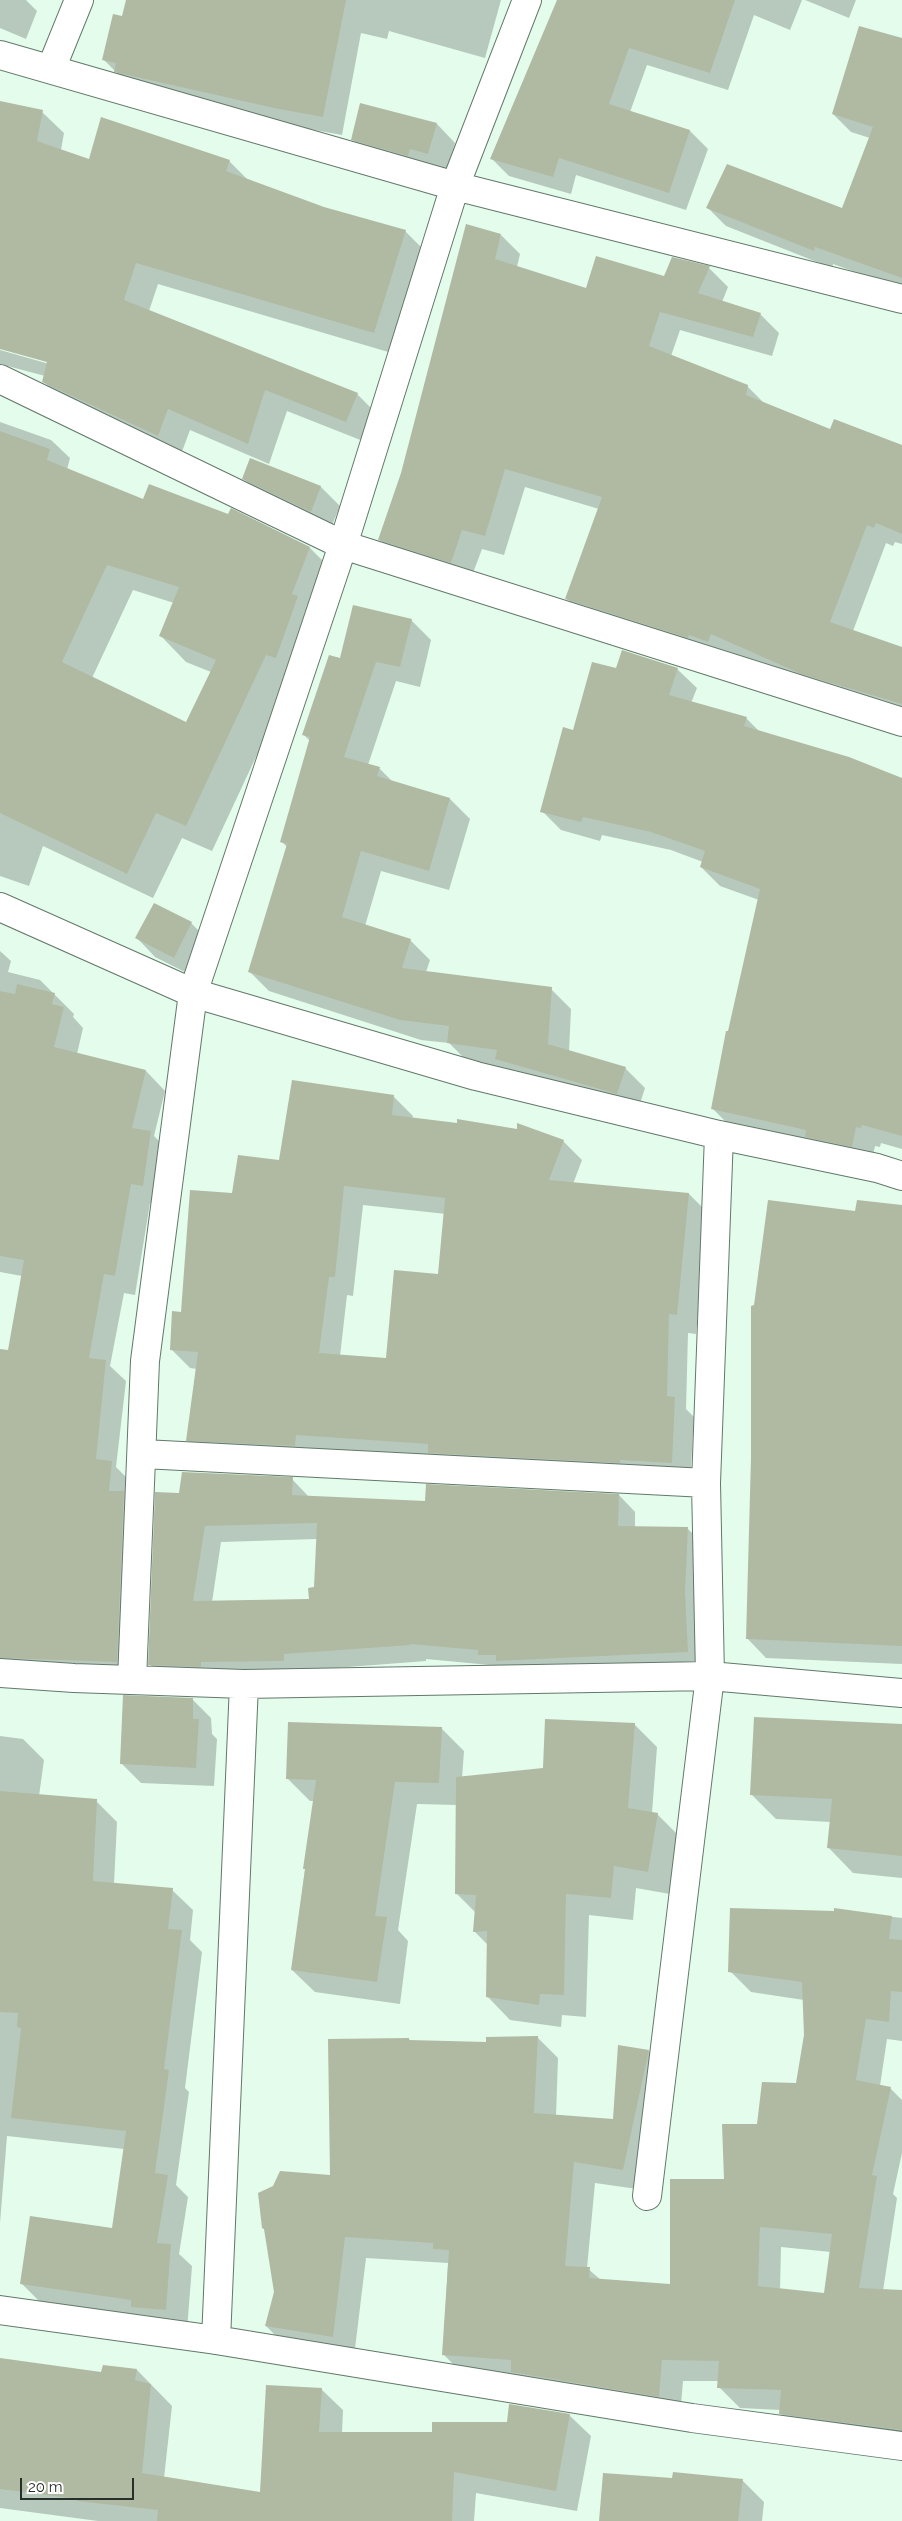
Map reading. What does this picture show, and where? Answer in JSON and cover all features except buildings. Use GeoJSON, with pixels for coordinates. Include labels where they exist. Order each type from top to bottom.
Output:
{"type":"FeatureCollection","features":[{"type":"Feature","properties":{"kind":"street"},"geometry":{"type":"LineString","coordinates":[[51,69],[79,0]]}},
{"type":"Feature","properties":{"kind":"street"},"geometry":{"type":"LineString","coordinates":[[132,1680],[143,1454],[145,1361],[193,993],[343,545],[455,186],[527,0]]}},
{"type":"Feature","properties":{"kind":"street"},"geometry":{"type":"LineString","coordinates":[[0,55],[455,186],[902,299]]}},
{"type":"Feature","properties":{"kind":"street"},"geometry":{"type":"LineString","coordinates":[[0,379],[343,545],[902,722]]}},
{"type":"Feature","properties":{"kind":"street"},"geometry":{"type":"LineString","coordinates":[[0,907],[193,993],[476,1076],[719,1135],[877,1168],[902,1176]]}},
{"type":"Feature","properties":{"kind":"street"},"geometry":{"type":"LineString","coordinates":[[647,2196],[710,1676],[706,1483],[719,1135]]}},
{"type":"Feature","properties":{"kind":"street"},"geometry":{"type":"LineString","coordinates":[[143,1454],[706,1483]]}},
{"type":"Feature","properties":{"kind":"street"},"geometry":{"type":"LineString","coordinates":[[0,1673],[244,1684],[710,1676],[902,1693]]}},
{"type":"Feature","properties":{"kind":"street"},"geometry":{"type":"LineString","coordinates":[[216,2340],[244,1684]]}},
{"type":"Feature","properties":{"kind":"street"},"geometry":{"type":"LineString","coordinates":[[0,2310],[216,2340],[683,2416],[902,2446]]}}]}
